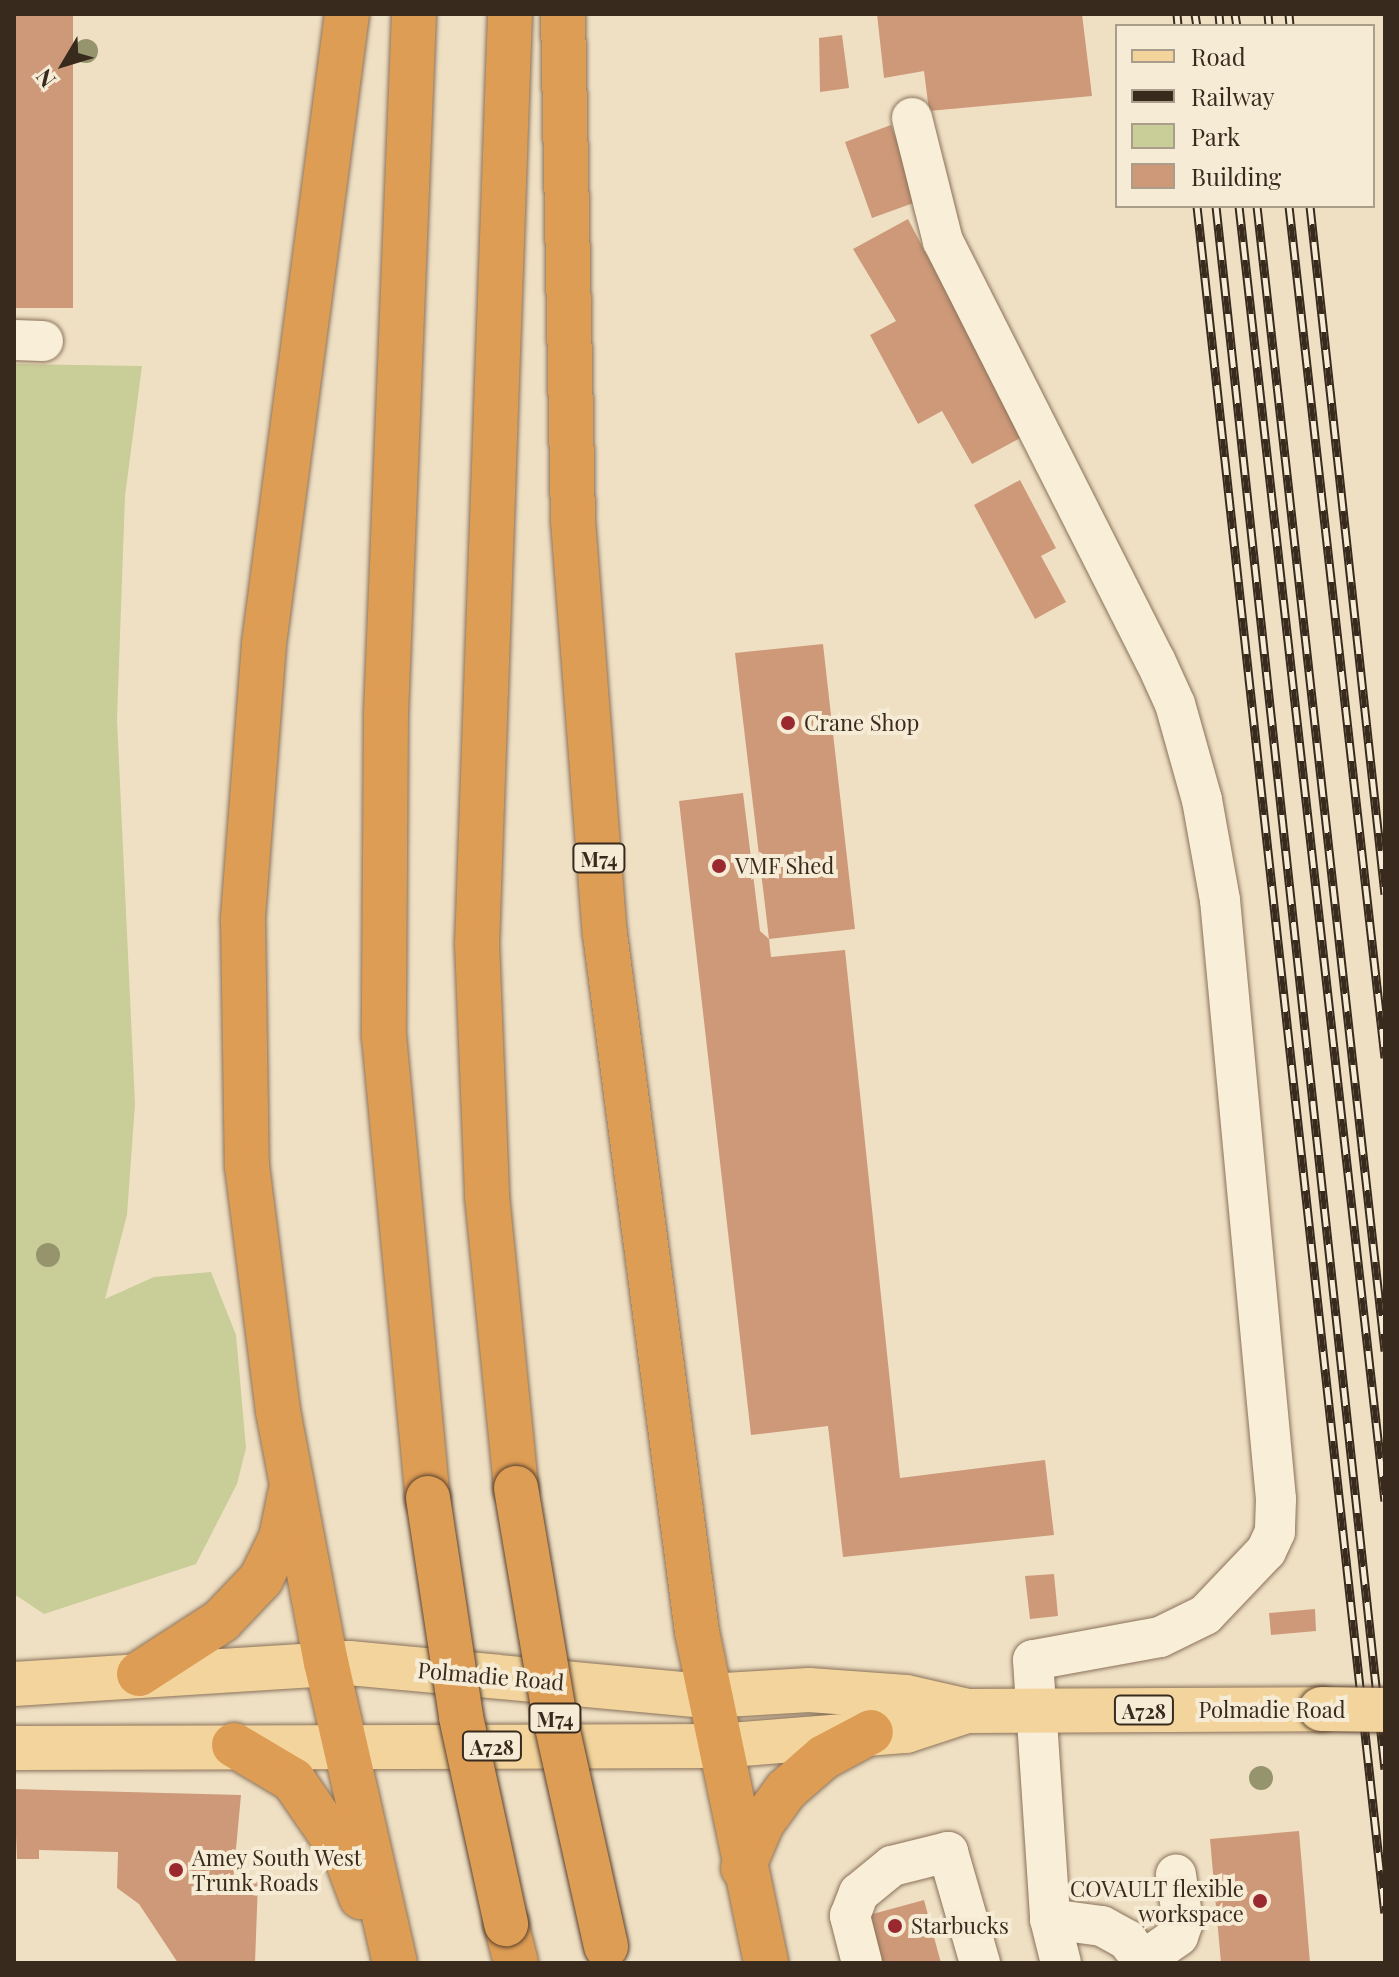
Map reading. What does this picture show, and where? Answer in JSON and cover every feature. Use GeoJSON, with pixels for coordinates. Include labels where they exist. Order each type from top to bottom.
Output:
{"type":"FeatureCollection","features":[{"type":"Feature","properties":{"kind":"highway"},"geometry":{"type":"LineString","coordinates":[[347,14],[264,644],[243,920],[247,1166],[292,1486],[326,1662],[395,1963]]}},
{"type":"Feature","properties":{"kind":"highway"},"geometry":{"type":"LineString","coordinates":[[414,14],[387,698],[384,1036],[428,1498],[461,1717],[511,1944]]}},
{"type":"Feature","properties":{"kind":"highway","name":"M74"},"geometry":{"type":"LineString","coordinates":[[510,14],[477,943],[487,1196],[516,1488],[558,1733],[608,1954]]}},
{"type":"Feature","properties":{"kind":"highway","name":"M74"},"geometry":{"type":"LineString","coordinates":[[563,14],[573,521],[605,934],[708,1696],[766,1963]]}},
{"type":"Feature","properties":{"kind":"highway"},"geometry":{"type":"LineString","coordinates":[[139,1674],[221,1621],[261,1579],[281,1538],[292,1486]]}},
{"type":"Feature","properties":{"kind":"highway"},"geometry":{"type":"LineString","coordinates":[[743,1868],[762,1823],[786,1790],[824,1757],[871,1732]]}},
{"type":"Feature","properties":{"kind":"highway"},"geometry":{"type":"LineString","coordinates":[[234,1745],[293,1780],[314,1806],[346,1857],[386,1963]]}},
{"type":"Feature","properties":{"kind":"main road","name":"A728"},"geometry":{"type":"LineString","coordinates":[[14,1661],[67,1683]]}},
{"type":"Feature","properties":{"kind":"main road","name":"Polmadie Road"},"geometry":{"type":"LineString","coordinates":[[14,1684],[67,1683],[139,1674],[326,1662],[708,1696],[809,1690],[906,1697],[967,1711],[1385,1710]]}},
{"type":"Feature","properties":{"kind":"main road","name":"Polmadie Road"},"geometry":{"type":"LineString","coordinates":[[14,1748],[718,1746],[906,1731],[967,1711]]}},
{"type":"Feature","properties":{"kind":"lane"},"geometry":{"type":"LineString","coordinates":[[912,118],[943,241],[1155,660],[1175,704],[1202,800],[1220,900],[1276,1499],[1275,1532],[1266,1551],[1222,1601],[1160,1637],[1040,1655],[1029,1669],[1050,1919],[1061,1963]]}},
{"type":"Feature","properties":{"kind":"lane"},"geometry":{"type":"LineString","coordinates":[[862,1963],[850,1916],[859,1893],[892,1866],[948,1852],[980,1963]]}},
{"type":"Feature","properties":{"kind":"lane"},"geometry":{"type":"LineString","coordinates":[[1050,1919],[1102,1926],[1127,1940],[1145,1962],[1178,1936],[1183,1922],[1176,1875]]}},
{"type":"Feature","properties":{"kind":"green space"},"geometry":{"type":"Polygon","coordinates":[[[14,364],[142,366],[125,496],[117,720],[135,1104],[127,1215],[105,1299],[154,1277],[211,1272],[236,1335],[246,1448],[237,1484],[196,1564],[44,1614],[14,1594],[14,364]]]}},
{"type":"Feature","properties":{"kind":"building"},"geometry":{"type":"Polygon","coordinates":[[[14,14],[73,14],[73,308],[14,308],[14,14]]]}},
{"type":"Feature","properties":{"kind":"building"},"geometry":{"type":"Polygon","coordinates":[[[877,14],[1082,14],[1092,96],[929,111],[924,71],[884,78],[877,14]]]}},
{"type":"Feature","properties":{"kind":"building"},"geometry":{"type":"Polygon","coordinates":[[[842,35],[849,88],[820,92],[819,38],[842,35]]]}},
{"type":"Feature","properties":{"kind":"building"},"geometry":{"type":"Polygon","coordinates":[[[891,125],[919,201],[872,218],[845,142],[891,125]]]}},
{"type":"Feature","properties":{"kind":"building"},"geometry":{"type":"Polygon","coordinates":[[[908,219],[1022,437],[972,464],[942,411],[918,424],[870,335],[896,321],[853,249],[908,219]]]}},
{"type":"Feature","properties":{"kind":"building"},"geometry":{"type":"Polygon","coordinates":[[[1020,480],[1056,548],[1041,556],[1066,602],[1035,619],[974,505],[1020,480]]]}},
{"type":"Feature","properties":{"kind":"building","name":"Crane Shop"},"geometry":{"type":"Polygon","coordinates":[[[823,644],[855,929],[769,939],[735,653],[823,644]]]}},
{"type":"Feature","properties":{"kind":"building"},"geometry":{"type":"Polygon","coordinates":[[[743,793],[760,931],[769,939],[771,957],[845,950],[900,1478],[1045,1460],[1054,1535],[843,1557],[828,1426],[751,1435],[679,801],[743,793]]]}},
{"type":"Feature","properties":{"kind":"building"},"geometry":{"type":"Polygon","coordinates":[[[1054,1574],[1058,1616],[1030,1619],[1025,1576],[1054,1574]]]}},
{"type":"Feature","properties":{"kind":"building"},"geometry":{"type":"Polygon","coordinates":[[[1315,1609],[1316,1631],[1271,1635],[1269,1613],[1315,1609]]]}},
{"type":"Feature","properties":{"kind":"building","name":"Amey South West Trunk Roads"},"geometry":{"type":"Polygon","coordinates":[[[14,1789],[241,1795],[233,1881],[258,1882],[255,1963],[178,1963],[139,1904],[117,1888],[118,1852],[39,1850],[39,1859],[17,1859],[14,1789]]]}},
{"type":"Feature","properties":{"kind":"building","name":"COVAULT flexible workspace"},"geometry":{"type":"Polygon","coordinates":[[[1299,1831],[1310,1963],[1221,1963],[1210,1839],[1299,1831]]]}},
{"type":"Feature","properties":{"kind":"building","name":"Starbucks"},"geometry":{"type":"Polygon","coordinates":[[[924,1900],[941,1963],[870,1963],[858,1918],[924,1900]]]}},
{"type":"Feature","properties":{"kind":"railway"},"geometry":{"type":"LineString","coordinates":[[1177,14],[1178,24]]}},
{"type":"Feature","properties":{"kind":"railway"},"geometry":{"type":"LineString","coordinates":[[1195,14],[1197,24]]}},
{"type":"Feature","properties":{"kind":"railway"},"geometry":{"type":"LineString","coordinates":[[1219,14],[1220,24]]}},
{"type":"Feature","properties":{"kind":"railway"},"geometry":{"type":"LineString","coordinates":[[1235,14],[1237,24]]}},
{"type":"Feature","properties":{"kind":"railway"},"geometry":{"type":"LineString","coordinates":[[1268,14],[1269,24]]}},
{"type":"Feature","properties":{"kind":"railway"},"geometry":{"type":"LineString","coordinates":[[1289,14],[1290,24]]}},
{"type":"Feature","properties":{"kind":"railway"},"geometry":{"type":"LineString","coordinates":[[1197,208],[1385,1913]]}},
{"type":"Feature","properties":{"kind":"railway"},"geometry":{"type":"LineString","coordinates":[[1216,208],[1385,1769]]}},
{"type":"Feature","properties":{"kind":"railway"},"geometry":{"type":"LineString","coordinates":[[1239,208],[1385,1501]]}},
{"type":"Feature","properties":{"kind":"railway"},"geometry":{"type":"LineString","coordinates":[[1257,208],[1385,1351]]}},
{"type":"Feature","properties":{"kind":"railway"},"geometry":{"type":"LineString","coordinates":[[1289,208],[1385,1058]]}},
{"type":"Feature","properties":{"kind":"railway"},"geometry":{"type":"LineString","coordinates":[[1310,208],[1385,894]]}},
{"type":"Feature","properties":{"kind":"place","name":"Crane Shop"},"geometry":{"type":"Point","coordinates":[788,723]}},
{"type":"Feature","properties":{"kind":"place","name":"VMF Shed"},"geometry":{"type":"Point","coordinates":[719,866]}},
{"type":"Feature","properties":{"kind":"place","name":"Amey South West Trunk Roads"},"geometry":{"type":"Point","coordinates":[176,1870]}},
{"type":"Feature","properties":{"kind":"place","name":"COVAULT flexible workspace"},"geometry":{"type":"Point","coordinates":[1260,1901]}},
{"type":"Feature","properties":{"kind":"place","name":"Starbucks"},"geometry":{"type":"Point","coordinates":[895,1926]}}]}
